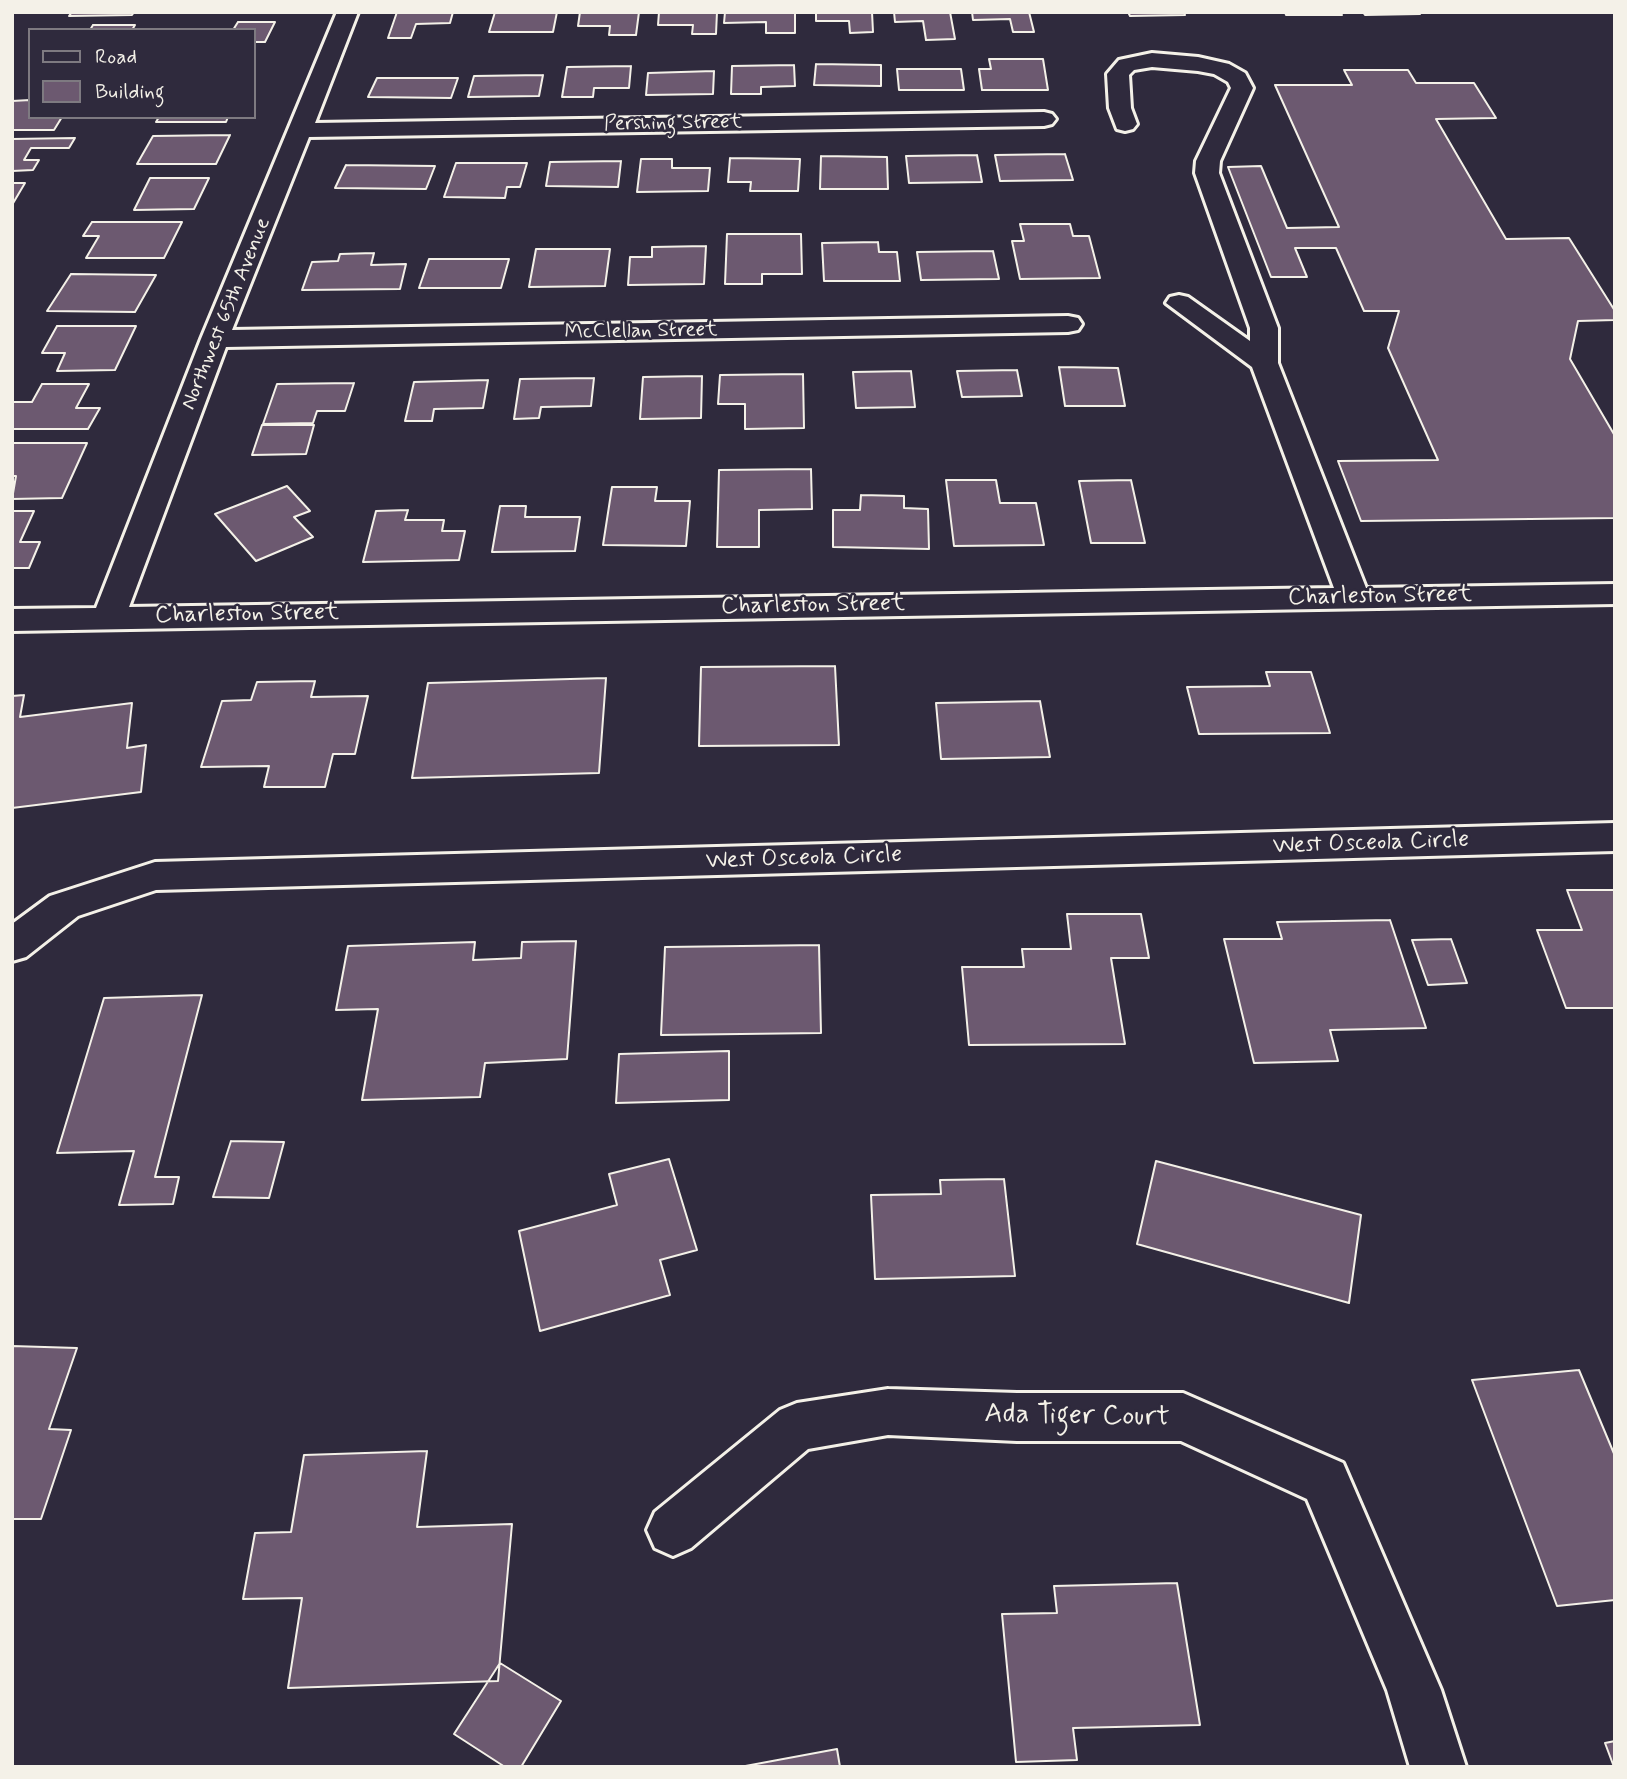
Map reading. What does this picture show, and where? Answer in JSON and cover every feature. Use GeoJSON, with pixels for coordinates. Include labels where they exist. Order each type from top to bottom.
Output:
{"type":"FeatureCollection","features":[{"type":"Feature","properties":{"kind":"street","name":"Northwest 65th Avenue"},"geometry":{"type":"LineString","coordinates":[[109,617],[215,339],[348,12]]}},
{"type":"Feature","properties":{"kind":"street"},"geometry":{"type":"LineString","coordinates":[[1125,124],[1120,108],[1118,74],[1128,65],[1153,60],[1179,61],[1221,69],[1237,78],[1242,88],[1208,161],[1207,173],[1264,328],[1264,363],[1354,598]]}},
{"type":"Feature","properties":{"kind":"street","name":"Pershing Street"},"geometry":{"type":"LineString","coordinates":[[302,130],[1044,119]]}},
{"type":"Feature","properties":{"kind":"street"},"geometry":{"type":"LineString","coordinates":[[1179,303],[1264,363]]}},
{"type":"Feature","properties":{"kind":"street","name":"McClellan Street"},"geometry":{"type":"LineString","coordinates":[[215,339],[1068,324]]}},
{"type":"Feature","properties":{"kind":"street","name":"Charleston Street"},"geometry":{"type":"LineString","coordinates":[[12,620],[1615,594]]}},
{"type":"Feature","properties":{"kind":"street","name":"West Osceola Circle"},"geometry":{"type":"LineString","coordinates":[[12,946],[64,906],[155,876],[1615,837]]}},
{"type":"Feature","properties":{"kind":"street","name":"Ada Tiger Court"},"geometry":{"type":"LineString","coordinates":[[673,1530],[797,1427],[888,1412],[1017,1417],[1183,1417],[1325,1481],[1414,1690],[1438,1767]]}},
{"type":"Feature","properties":{"kind":"building"},"geometry":{"type":"Polygon","coordinates":[[[72,12],[134,12],[132,15],[69,16],[72,12]]]}},
{"type":"Feature","properties":{"kind":"building"},"geometry":{"type":"Polygon","coordinates":[[[397,12],[453,12],[450,23],[416,24],[411,38],[388,38],[397,12]]]}},
{"type":"Feature","properties":{"kind":"building"},"geometry":{"type":"Polygon","coordinates":[[[495,12],[557,12],[553,32],[489,32],[495,12]]]}},
{"type":"Feature","properties":{"kind":"building"},"geometry":{"type":"Polygon","coordinates":[[[580,12],[639,12],[636,35],[609,35],[610,26],[578,26],[580,12]]]}},
{"type":"Feature","properties":{"kind":"building"},"geometry":{"type":"Polygon","coordinates":[[[659,12],[717,12],[716,34],[692,34],[693,25],[658,25],[659,12]]]}},
{"type":"Feature","properties":{"kind":"building"},"geometry":{"type":"Polygon","coordinates":[[[725,12],[795,12],[795,33],[766,33],[766,22],[724,23],[725,12]]]}},
{"type":"Feature","properties":{"kind":"building"},"geometry":{"type":"Polygon","coordinates":[[[816,12],[872,12],[873,32],[850,33],[849,21],[816,21],[816,12]]]}},
{"type":"Feature","properties":{"kind":"building"},"geometry":{"type":"Polygon","coordinates":[[[894,12],[950,12],[955,39],[926,40],[923,21],[895,22],[894,12]]]}},
{"type":"Feature","properties":{"kind":"building"},"geometry":{"type":"Polygon","coordinates":[[[972,12],[1029,12],[1034,32],[1013,32],[1010,19],[973,20],[972,12]]]}},
{"type":"Feature","properties":{"kind":"building"},"geometry":{"type":"Polygon","coordinates":[[[1128,12],[1184,12],[1185,15],[1130,16],[1128,12]]]}},
{"type":"Feature","properties":{"kind":"building"},"geometry":{"type":"Polygon","coordinates":[[[1285,12],[1340,12],[1342,15],[1286,15],[1285,12]]]}},
{"type":"Feature","properties":{"kind":"building"},"geometry":{"type":"Polygon","coordinates":[[[1363,12],[1419,12],[1420,14],[1365,15],[1363,12]]]}},
{"type":"Feature","properties":{"kind":"building"},"geometry":{"type":"Polygon","coordinates":[[[238,22],[275,22],[265,42],[256,42],[256,28],[234,28],[238,22]]]}},
{"type":"Feature","properties":{"kind":"building"},"geometry":{"type":"Polygon","coordinates":[[[93,25],[135,25],[133,28],[91,28],[93,25]]]}},
{"type":"Feature","properties":{"kind":"building"},"geometry":{"type":"Polygon","coordinates":[[[989,59],[1043,59],[1048,90],[982,90],[979,69],[991,69],[989,59]]]}},
{"type":"Feature","properties":{"kind":"building"},"geometry":{"type":"Polygon","coordinates":[[[816,64],[881,65],[881,86],[814,85],[816,64]]]}},
{"type":"Feature","properties":{"kind":"building"},"geometry":{"type":"Polygon","coordinates":[[[794,65],[795,86],[761,87],[761,94],[731,94],[732,66],[794,65]]]}},
{"type":"Feature","properties":{"kind":"building"},"geometry":{"type":"Polygon","coordinates":[[[631,66],[629,88],[594,88],[593,97],[562,97],[567,67],[631,66]]]}},
{"type":"Feature","properties":{"kind":"building"},"geometry":{"type":"Polygon","coordinates":[[[897,69],[961,69],[964,90],[899,90],[897,69]]]}},
{"type":"Feature","properties":{"kind":"building"},"geometry":{"type":"Polygon","coordinates":[[[1344,70],[1408,70],[1416,83],[1474,83],[1496,118],[1436,119],[1506,239],[1569,238],[1615,311],[1615,320],[1578,321],[1570,359],[1615,436],[1615,518],[1361,521],[1338,461],[1438,460],[1388,348],[1399,311],[1364,311],[1336,248],[1295,248],[1307,277],[1271,277],[1228,167],[1261,166],[1287,228],[1339,227],[1275,85],[1352,85],[1344,70]]]}},
{"type":"Feature","properties":{"kind":"building"},"geometry":{"type":"Polygon","coordinates":[[[714,71],[713,94],[646,95],[648,73],[714,71]]]}},
{"type":"Feature","properties":{"kind":"building"},"geometry":{"type":"Polygon","coordinates":[[[543,75],[539,96],[468,97],[474,76],[543,75]]]}},
{"type":"Feature","properties":{"kind":"building"},"geometry":{"type":"Polygon","coordinates":[[[377,78],[458,78],[451,98],[368,97],[377,78]]]}},
{"type":"Feature","properties":{"kind":"building"},"geometry":{"type":"Polygon","coordinates":[[[28,100],[28,119],[61,119],[54,130],[12,130],[12,101],[28,100]]]}},
{"type":"Feature","properties":{"kind":"building"},"geometry":{"type":"Polygon","coordinates":[[[158,119],[227,119],[226,122],[156,122],[158,119]]]}},
{"type":"Feature","properties":{"kind":"building"},"geometry":{"type":"Polygon","coordinates":[[[230,135],[216,164],[137,164],[153,136],[230,135]]]}},
{"type":"Feature","properties":{"kind":"building"},"geometry":{"type":"Polygon","coordinates":[[[75,138],[69,148],[31,148],[24,160],[39,160],[33,170],[12,171],[12,139],[75,138]]]}},
{"type":"Feature","properties":{"kind":"building"},"geometry":{"type":"Polygon","coordinates":[[[1065,154],[1073,180],[1000,181],[995,155],[1065,154]]]}},
{"type":"Feature","properties":{"kind":"building"},"geometry":{"type":"Polygon","coordinates":[[[977,155],[982,182],[909,183],[906,156],[977,155]]]}},
{"type":"Feature","properties":{"kind":"building"},"geometry":{"type":"Polygon","coordinates":[[[821,156],[887,157],[888,189],[820,189],[821,156]]]}},
{"type":"Feature","properties":{"kind":"building"},"geometry":{"type":"Polygon","coordinates":[[[730,158],[800,159],[798,191],[750,191],[751,182],[728,182],[730,158]]]}},
{"type":"Feature","properties":{"kind":"building"},"geometry":{"type":"Polygon","coordinates":[[[641,159],[672,159],[672,168],[710,168],[708,191],[637,192],[641,159]]]}},
{"type":"Feature","properties":{"kind":"building"},"geometry":{"type":"Polygon","coordinates":[[[621,161],[618,187],[546,186],[550,162],[621,161]]]}},
{"type":"Feature","properties":{"kind":"building"},"geometry":{"type":"Polygon","coordinates":[[[456,163],[527,163],[520,187],[507,187],[505,198],[444,197],[456,163]]]}},
{"type":"Feature","properties":{"kind":"building"},"geometry":{"type":"Polygon","coordinates":[[[346,165],[435,166],[426,189],[335,188],[346,165]]]}},
{"type":"Feature","properties":{"kind":"building"},"geometry":{"type":"Polygon","coordinates":[[[150,178],[209,178],[194,209],[134,210],[150,178]]]}},
{"type":"Feature","properties":{"kind":"building"},"geometry":{"type":"Polygon","coordinates":[[[12,183],[25,183],[12,205],[12,183]]]}},
{"type":"Feature","properties":{"kind":"building"},"geometry":{"type":"Polygon","coordinates":[[[92,222],[182,222],[164,258],[86,258],[99,236],[83,236],[92,222]]]}},
{"type":"Feature","properties":{"kind":"building"},"geometry":{"type":"Polygon","coordinates":[[[1020,224],[1070,224],[1073,236],[1089,236],[1100,278],[1020,279],[1012,241],[1024,241],[1020,224]]]}},
{"type":"Feature","properties":{"kind":"building"},"geometry":{"type":"Polygon","coordinates":[[[727,234],[801,234],[802,274],[762,274],[762,284],[725,284],[727,234]]]}},
{"type":"Feature","properties":{"kind":"building"},"geometry":{"type":"Polygon","coordinates":[[[878,242],[879,252],[897,252],[900,281],[824,281],[822,243],[878,242]]]}},
{"type":"Feature","properties":{"kind":"building"},"geometry":{"type":"Polygon","coordinates":[[[706,246],[704,284],[628,285],[630,257],[652,257],[652,247],[706,246]]]}},
{"type":"Feature","properties":{"kind":"building"},"geometry":{"type":"Polygon","coordinates":[[[536,249],[610,249],[605,286],[529,287],[536,249]]]}},
{"type":"Feature","properties":{"kind":"building"},"geometry":{"type":"Polygon","coordinates":[[[993,251],[999,279],[921,280],[917,252],[993,251]]]}},
{"type":"Feature","properties":{"kind":"building"},"geometry":{"type":"Polygon","coordinates":[[[374,253],[371,265],[406,264],[400,289],[302,290],[312,262],[338,261],[340,254],[374,253]]]}},
{"type":"Feature","properties":{"kind":"building"},"geometry":{"type":"Polygon","coordinates":[[[429,259],[509,259],[501,288],[419,288],[429,259]]]}},
{"type":"Feature","properties":{"kind":"building"},"geometry":{"type":"Polygon","coordinates":[[[71,274],[156,275],[135,312],[47,311],[71,274]]]}},
{"type":"Feature","properties":{"kind":"building"},"geometry":{"type":"Polygon","coordinates":[[[57,326],[136,326],[115,370],[57,371],[65,353],[42,353],[57,326]]]}},
{"type":"Feature","properties":{"kind":"building"},"geometry":{"type":"Polygon","coordinates":[[[1059,367],[1118,368],[1125,406],[1065,406],[1059,367]]]}},
{"type":"Feature","properties":{"kind":"building"},"geometry":{"type":"Polygon","coordinates":[[[1017,370],[1022,396],[962,397],[957,371],[1017,370]]]}},
{"type":"Feature","properties":{"kind":"building"},"geometry":{"type":"Polygon","coordinates":[[[911,371],[915,407],[856,408],[853,372],[911,371]]]}},
{"type":"Feature","properties":{"kind":"building"},"geometry":{"type":"Polygon","coordinates":[[[803,374],[804,428],[745,429],[745,404],[718,404],[720,375],[803,374]]]}},
{"type":"Feature","properties":{"kind":"building"},"geometry":{"type":"Polygon","coordinates":[[[702,376],[701,418],[640,419],[643,377],[702,376]]]}},
{"type":"Feature","properties":{"kind":"building"},"geometry":{"type":"Polygon","coordinates":[[[594,378],[591,406],[541,407],[539,418],[514,419],[520,379],[594,378]]]}},
{"type":"Feature","properties":{"kind":"building"},"geometry":{"type":"Polygon","coordinates":[[[488,380],[483,408],[434,409],[432,421],[405,421],[414,382],[488,380]]]}},
{"type":"Feature","properties":{"kind":"building"},"geometry":{"type":"Polygon","coordinates":[[[354,383],[345,411],[317,411],[313,423],[263,424],[277,384],[354,383]]]}},
{"type":"Feature","properties":{"kind":"building"},"geometry":{"type":"Polygon","coordinates":[[[42,384],[89,384],[76,408],[100,408],[88,429],[12,429],[12,402],[32,402],[42,384]]]}},
{"type":"Feature","properties":{"kind":"building"},"geometry":{"type":"Polygon","coordinates":[[[262,425],[314,425],[306,454],[252,455],[262,425]]]}},
{"type":"Feature","properties":{"kind":"building"},"geometry":{"type":"Polygon","coordinates":[[[12,443],[87,443],[62,498],[12,499],[16,476],[12,476],[12,443]]]}},
{"type":"Feature","properties":{"kind":"building"},"geometry":{"type":"Polygon","coordinates":[[[811,469],[812,509],[759,510],[759,547],[717,547],[719,470],[811,469]]]}},
{"type":"Feature","properties":{"kind":"building"},"geometry":{"type":"Polygon","coordinates":[[[946,480],[996,480],[1000,503],[1036,503],[1044,545],[954,546],[946,480]]]}},
{"type":"Feature","properties":{"kind":"building"},"geometry":{"type":"Polygon","coordinates":[[[1131,480],[1145,543],[1091,543],[1079,481],[1131,480]]]}},
{"type":"Feature","properties":{"kind":"building"},"geometry":{"type":"Polygon","coordinates":[[[287,486],[310,511],[294,517],[313,537],[256,561],[215,514],[287,486]]]}},
{"type":"Feature","properties":{"kind":"building"},"geometry":{"type":"Polygon","coordinates":[[[612,487],[657,487],[655,501],[690,501],[686,546],[603,545],[612,487]]]}},
{"type":"Feature","properties":{"kind":"building"},"geometry":{"type":"Polygon","coordinates":[[[861,495],[904,496],[904,508],[928,509],[929,549],[833,547],[833,510],[860,510],[861,495]]]}},
{"type":"Feature","properties":{"kind":"building"},"geometry":{"type":"Polygon","coordinates":[[[500,506],[526,506],[525,517],[580,517],[575,551],[492,552],[500,506]]]}},
{"type":"Feature","properties":{"kind":"building"},"geometry":{"type":"Polygon","coordinates":[[[408,510],[405,520],[444,520],[442,531],[465,531],[459,560],[363,562],[376,511],[408,510]]]}},
{"type":"Feature","properties":{"kind":"building"},"geometry":{"type":"Polygon","coordinates":[[[12,511],[34,511],[20,542],[40,542],[29,568],[12,568],[12,511]]]}},
{"type":"Feature","properties":{"kind":"building"},"geometry":{"type":"Polygon","coordinates":[[[835,666],[839,745],[699,746],[701,667],[835,666]]]}},
{"type":"Feature","properties":{"kind":"building"},"geometry":{"type":"Polygon","coordinates":[[[1266,672],[1311,672],[1330,733],[1199,734],[1187,687],[1270,686],[1266,672]]]}},
{"type":"Feature","properties":{"kind":"building"},"geometry":{"type":"Polygon","coordinates":[[[606,678],[599,773],[412,778],[428,683],[606,678]]]}},
{"type":"Feature","properties":{"kind":"building"},"geometry":{"type":"Polygon","coordinates":[[[315,681],[311,697],[368,696],[355,754],[333,754],[325,787],[264,787],[269,766],[201,767],[222,701],[251,700],[257,682],[315,681]]]}},
{"type":"Feature","properties":{"kind":"building"},"geometry":{"type":"Polygon","coordinates":[[[24,695],[20,717],[132,703],[127,748],[146,745],[141,792],[12,808],[12,696],[24,695]]]}},
{"type":"Feature","properties":{"kind":"building"},"geometry":{"type":"Polygon","coordinates":[[[1040,701],[1050,757],[941,759],[936,703],[1040,701]]]}},
{"type":"Feature","properties":{"kind":"building"},"geometry":{"type":"Polygon","coordinates":[[[1567,890],[1615,890],[1615,1008],[1566,1008],[1537,930],[1582,930],[1567,890]]]}},
{"type":"Feature","properties":{"kind":"building"},"geometry":{"type":"Polygon","coordinates":[[[1067,914],[1141,914],[1149,958],[1111,958],[1125,1044],[969,1045],[962,967],[1024,967],[1022,949],[1071,949],[1067,914]]]}},
{"type":"Feature","properties":{"kind":"building"},"geometry":{"type":"Polygon","coordinates":[[[1390,920],[1426,1028],[1330,1030],[1338,1061],[1254,1063],[1224,939],[1282,939],[1277,922],[1390,920]]]}},
{"type":"Feature","properties":{"kind":"building"},"geometry":{"type":"Polygon","coordinates":[[[1451,939],[1467,983],[1428,985],[1412,940],[1451,939]]]}},
{"type":"Feature","properties":{"kind":"building"},"geometry":{"type":"Polygon","coordinates":[[[576,941],[567,1059],[485,1063],[480,1097],[362,1100],[378,1009],[336,1010],[348,946],[475,942],[473,960],[521,958],[522,942],[576,941]]]}},
{"type":"Feature","properties":{"kind":"building"},"geometry":{"type":"Polygon","coordinates":[[[819,945],[821,1033],[661,1035],[665,947],[819,945]]]}},
{"type":"Feature","properties":{"kind":"building"},"geometry":{"type":"Polygon","coordinates":[[[202,995],[155,1177],[179,1177],[173,1204],[119,1205],[134,1151],[57,1153],[104,998],[202,995]]]}},
{"type":"Feature","properties":{"kind":"building"},"geometry":{"type":"Polygon","coordinates":[[[729,1051],[729,1100],[616,1103],[619,1054],[729,1051]]]}},
{"type":"Feature","properties":{"kind":"building"},"geometry":{"type":"Polygon","coordinates":[[[231,1141],[284,1142],[269,1198],[213,1197],[231,1141]]]}},
{"type":"Feature","properties":{"kind":"building"},"geometry":{"type":"Polygon","coordinates":[[[669,1159],[697,1250],[660,1260],[670,1295],[540,1331],[519,1231],[617,1205],[609,1174],[669,1159]]]}},
{"type":"Feature","properties":{"kind":"building"},"geometry":{"type":"Polygon","coordinates":[[[1156,1161],[1361,1215],[1349,1303],[1137,1244],[1156,1161]]]}},
{"type":"Feature","properties":{"kind":"building"},"geometry":{"type":"Polygon","coordinates":[[[1004,1179],[1015,1276],[875,1279],[871,1195],[941,1194],[940,1180],[1004,1179]]]}},
{"type":"Feature","properties":{"kind":"building"},"geometry":{"type":"Polygon","coordinates":[[[12,1346],[77,1348],[49,1429],[71,1430],[41,1519],[12,1519],[12,1346]]]}},
{"type":"Feature","properties":{"kind":"building"},"geometry":{"type":"Polygon","coordinates":[[[1579,1370],[1615,1456],[1615,1600],[1557,1606],[1472,1380],[1579,1370]]]}},
{"type":"Feature","properties":{"kind":"building"},"geometry":{"type":"Polygon","coordinates":[[[427,1451],[417,1527],[512,1524],[498,1681],[288,1688],[302,1598],[243,1599],[255,1533],[291,1532],[304,1455],[427,1451]]]}},
{"type":"Feature","properties":{"kind":"building"},"geometry":{"type":"Polygon","coordinates":[[[1177,1583],[1200,1725],[1073,1728],[1077,1760],[1016,1762],[1002,1614],[1057,1613],[1054,1586],[1177,1583]]]}},
{"type":"Feature","properties":{"kind":"building"},"geometry":{"type":"Polygon","coordinates":[[[500,1663],[561,1701],[521,1767],[505,1767],[454,1734],[500,1663]]]}},
{"type":"Feature","properties":{"kind":"building"},"geometry":{"type":"Polygon","coordinates":[[[1615,1741],[1615,1767],[1614,1767],[1605,1743],[1615,1741]]]}},
{"type":"Feature","properties":{"kind":"building"},"geometry":{"type":"Polygon","coordinates":[[[837,1749],[840,1767],[740,1767],[837,1749]]]}}]}
